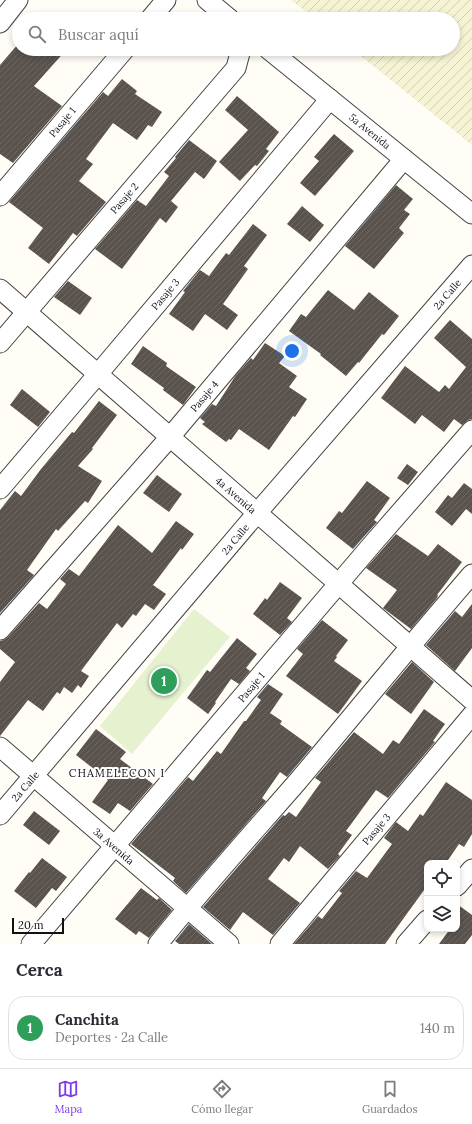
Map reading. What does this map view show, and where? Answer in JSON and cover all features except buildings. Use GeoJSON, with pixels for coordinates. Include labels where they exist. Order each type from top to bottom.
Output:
{"type":"FeatureCollection","features":[{"type":"Feature","properties":{"kind":"street"},"geometry":{"type":"LineString","coordinates":[[0,22],[18,0]]}},
{"type":"Feature","properties":{"kind":"street"},"geometry":{"type":"LineString","coordinates":[[156,12],[166,0]]}},
{"type":"Feature","properties":{"kind":"street"},"geometry":{"type":"LineString","coordinates":[[207,0],[222,12]]}},
{"type":"Feature","properties":{"kind":"street","name":"Pasaje 1"},"geometry":{"type":"LineString","coordinates":[[0,196],[119,56]]}},
{"type":"Feature","properties":{"kind":"street","name":"Pasaje 2"},"geometry":{"type":"LineString","coordinates":[[0,343],[236,68],[239,56]]}},
{"type":"Feature","properties":{"kind":"street","name":"5a Avenida"},"geometry":{"type":"LineString","coordinates":[[277,56],[472,214]]}},
{"type":"Feature","properties":{"kind":"street","name":"Pasaje 3"},"geometry":{"type":"LineString","coordinates":[[0,488],[330,99]]}},
{"type":"Feature","properties":{"kind":"street","name":"Pasaje 4"},"geometry":{"type":"LineString","coordinates":[[0,630],[170,437],[404,159]]}},
{"type":"Feature","properties":{"kind":"street","name":"2a Calle"},"geometry":{"type":"LineString","coordinates":[[0,815],[257,513],[472,265]]}},
{"type":"Feature","properties":{"kind":"street","name":"4a Avenida"},"geometry":{"type":"LineString","coordinates":[[0,289],[472,700]]}},
{"type":"Feature","properties":{"kind":"street","name":"Pasaje 1"},"geometry":{"type":"LineString","coordinates":[[31,944],[339,584],[374,541],[472,430]]}},
{"type":"Feature","properties":{"kind":"street"},"geometry":{"type":"LineString","coordinates":[[158,944],[472,574]]}},
{"type":"Feature","properties":{"kind":"street","name":"Pasaje 3"},"geometry":{"type":"LineString","coordinates":[[280,944],[472,715]]}},
{"type":"Feature","properties":{"kind":"street","name":"3a Avenida"},"geometry":{"type":"LineString","coordinates":[[0,747],[229,944]]}},
{"type":"Feature","properties":{"kind":"street"},"geometry":{"type":"LineString","coordinates":[[460,883],[472,869]]}},
{"type":"Feature","properties":{"kind":"street"},"geometry":{"type":"LineString","coordinates":[[406,944],[424,923]]}},
{"type":"Feature","properties":{"kind":"shaded area"},"geometry":{"type":"Polygon","coordinates":[[[291,0],[472,0],[472,145],[361,56],[460,56],[460,12],[306,12],[291,0]]]}},
{"type":"Feature","properties":{"kind":"green space"},"geometry":{"type":"Polygon","coordinates":[[[194,609],[230,637],[132,754],[100,726],[194,609]]]}},
{"type":"Feature","properties":{"kind":"place","name":"Canchita"},"geometry":{"type":"Point","coordinates":[164,681]}},
{"type":"Feature","properties":{"kind":"district","name":"CHAMELECON I"},"geometry":{"type":"Point","coordinates":[117,773]}}]}
